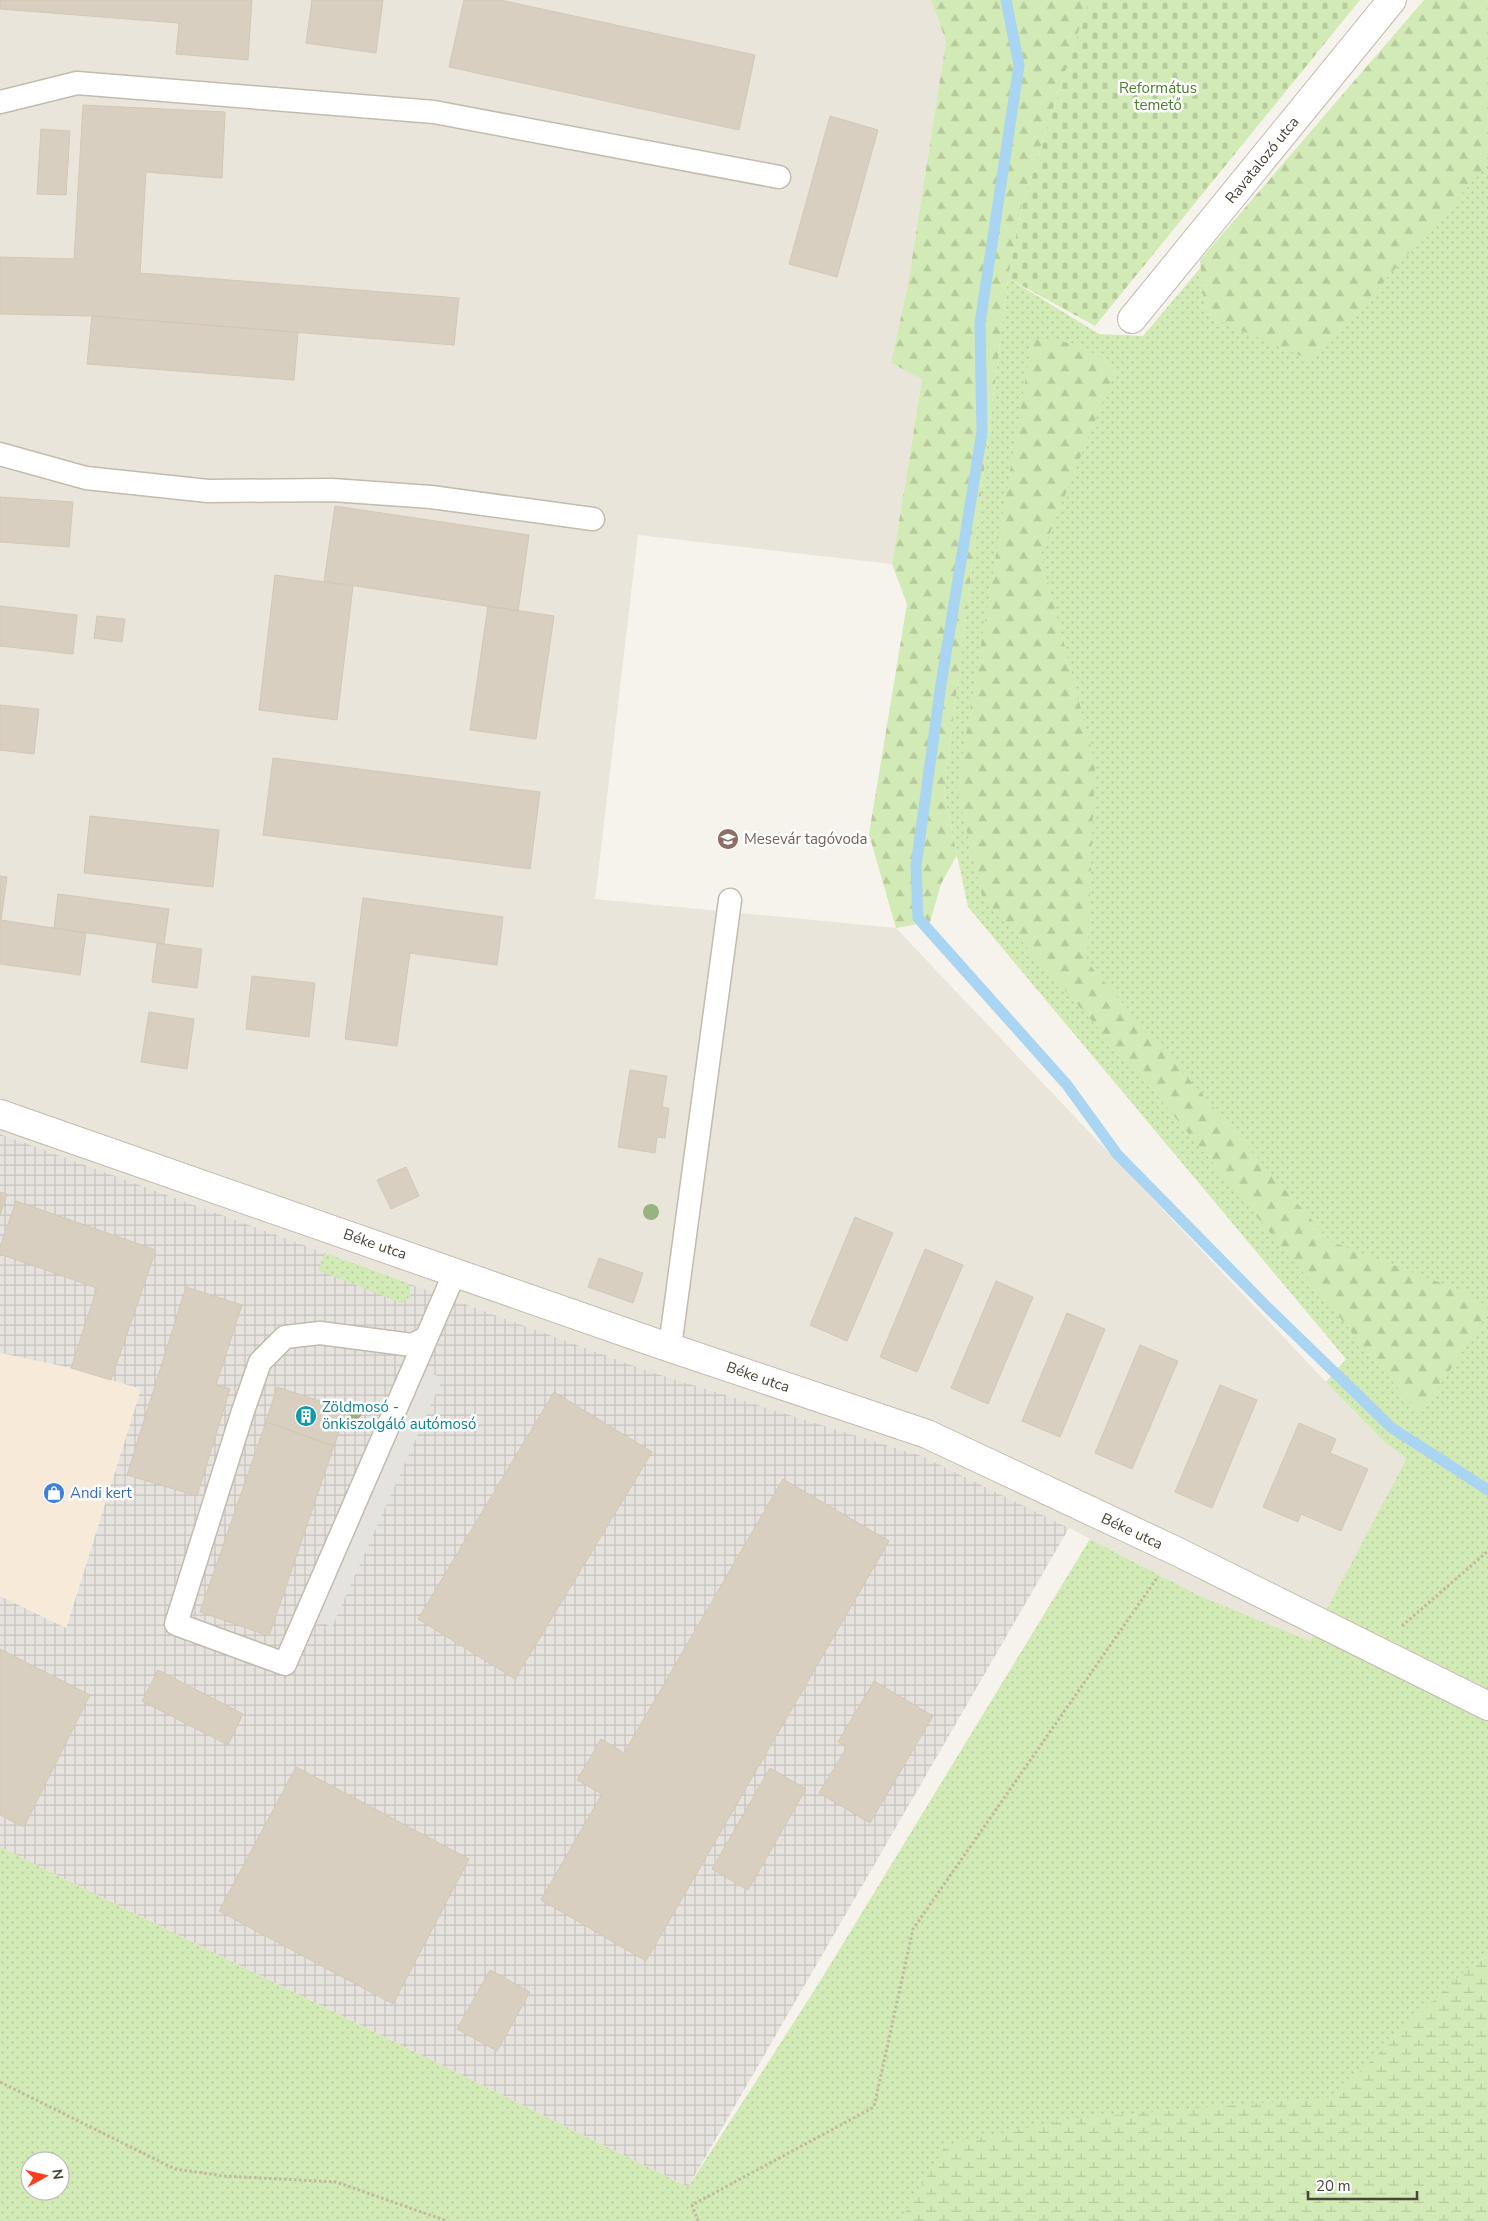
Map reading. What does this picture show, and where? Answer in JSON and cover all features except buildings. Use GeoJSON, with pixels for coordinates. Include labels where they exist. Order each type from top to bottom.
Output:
{"type":"FeatureCollection","features":[{"type":"Feature","properties":{"kind":"street","name":"Ravatalozó utca"},"geometry":{"type":"LineString","coordinates":[[1132,320],[1392,0]]}},
{"type":"Feature","properties":{"kind":"street","name":"Béke utca"},"geometry":{"type":"LineString","coordinates":[[0,1114],[670,1347],[927,1434],[1176,1551],[1488,1706]]}},
{"type":"Feature","properties":{"kind":"lane"},"geometry":{"type":"LineString","coordinates":[[0,102],[77,83],[434,112],[779,177]]}},
{"type":"Feature","properties":{"kind":"lane"},"geometry":{"type":"LineString","coordinates":[[0,454],[86,478],[208,491],[332,490],[431,497],[593,519]]}},
{"type":"Feature","properties":{"kind":"lane"},"geometry":{"type":"LineString","coordinates":[[670,1347],[730,900]]}},
{"type":"Feature","properties":{"kind":"lane"},"geometry":{"type":"LineString","coordinates":[[426,1338],[412,1345],[320,1334],[285,1337],[260,1362],[242,1410],[176,1624],[286,1664],[455,1272]]}},
{"type":"Feature","properties":{"kind":"path"},"geometry":{"type":"LineString","coordinates":[[698,2221],[692,2205],[874,2108],[913,1929],[1176,1551]]}},
{"type":"Feature","properties":{"kind":"path"},"geometry":{"type":"LineString","coordinates":[[1375,1650],[1488,1551]]}},
{"type":"Feature","properties":{"kind":"path"},"geometry":{"type":"LineString","coordinates":[[0,2082],[175,2169],[224,2176],[336,2182],[447,2221]]}},
{"type":"Feature","properties":{"kind":"shaded area"},"geometry":{"type":"Polygon","coordinates":[[[0,0],[931,0],[946,41],[908,284],[891,363],[922,378],[892,564],[638,535],[595,899],[896,928],[1326,1382],[1384,1442],[1408,1458],[1310,1641],[1200,1596],[1069,1528],[922,1456],[651,1372],[0,1134],[0,0]]]}},
{"type":"Feature","properties":{"kind":"shaded area"},"geometry":{"type":"Polygon","coordinates":[[[0,1134],[651,1372],[922,1456],[1069,1528],[688,2187],[0,1847],[0,1596],[66,1628],[141,1389],[71,1368],[0,1353],[0,1134]]]}},
{"type":"Feature","properties":{"kind":"shaded area","name":"Andi kert"},"geometry":{"type":"Polygon","coordinates":[[[0,1353],[71,1368],[141,1389],[65,1628],[0,1596],[0,1353]]]}},
{"type":"Feature","properties":{"kind":"shaded area"},"geometry":{"type":"Polygon","coordinates":[[[421,1370],[443,1378],[332,1627],[313,1618],[421,1370]]]}},
{"type":"Feature","properties":{"kind":"green space"},"geometry":{"type":"Polygon","coordinates":[[[931,0],[1089,0],[1023,200],[1008,278],[944,793],[957,855],[941,884],[930,922],[896,928],[869,834],[907,604],[892,564],[922,379],[891,363],[908,284],[946,41],[931,0]]]}},
{"type":"Feature","properties":{"kind":"green space","name":"Református temető"},"geometry":{"type":"Polygon","coordinates":[[[1089,0],[1360,0],[1095,326],[1008,278],[1023,200],[1089,0]]]}},
{"type":"Feature","properties":{"kind":"green space"},"geometry":{"type":"Polygon","coordinates":[[[1424,0],[1488,0],[1488,164],[1313,361],[1205,315],[1200,260],[1424,0]]]}},
{"type":"Feature","properties":{"kind":"green space"},"geometry":{"type":"Polygon","coordinates":[[[1426,0],[1488,0],[1488,2221],[0,2221],[0,1847],[688,2187],[819,1983],[1090,1539],[1200,1596],[1310,1641],[1407,1458],[1384,1442],[1326,1382],[1346,1359],[968,907],[944,793],[1008,278],[1099,334],[1143,336],[1426,0]]]}},
{"type":"Feature","properties":{"kind":"green space"},"geometry":{"type":"Polygon","coordinates":[[[1032,339],[1082,344],[1115,371],[1041,555],[1095,763],[1087,962],[1330,1241],[1470,1294],[1488,1307],[1488,1313],[1420,1415],[1151,1088],[982,896],[957,789],[1032,339]]]}},
{"type":"Feature","properties":{"kind":"green space"},"geometry":{"type":"Polygon","coordinates":[[[325,1253],[408,1283],[411,1296],[401,1303],[318,1270],[325,1253]]]}},
{"type":"Feature","properties":{"kind":"green space"},"geometry":{"type":"Polygon","coordinates":[[[1488,1949],[1488,2221],[900,2221],[946,2145],[1069,2119],[1333,2097],[1488,1949]]]}},
{"type":"Feature","properties":{"kind":"waterway"},"geometry":{"type":"LineString","coordinates":[[1006,0],[1019,65],[980,323],[982,432],[941,684],[916,866],[918,918],[1067,1085],[1117,1154],[1269,1309],[1392,1428],[1488,1490]]}},
{"type":"Feature","properties":{"kind":"place","name":"Mesevár tagóvoda"},"geometry":{"type":"Point","coordinates":[728,839]}},
{"type":"Feature","properties":{"kind":"place","name":"Zöldmosó - önkiszolgáló autómosó"},"geometry":{"type":"Point","coordinates":[306,1416]}},
{"type":"Feature","properties":{"kind":"place","name":"Andi kert"},"geometry":{"type":"Point","coordinates":[54,1493]}}]}
